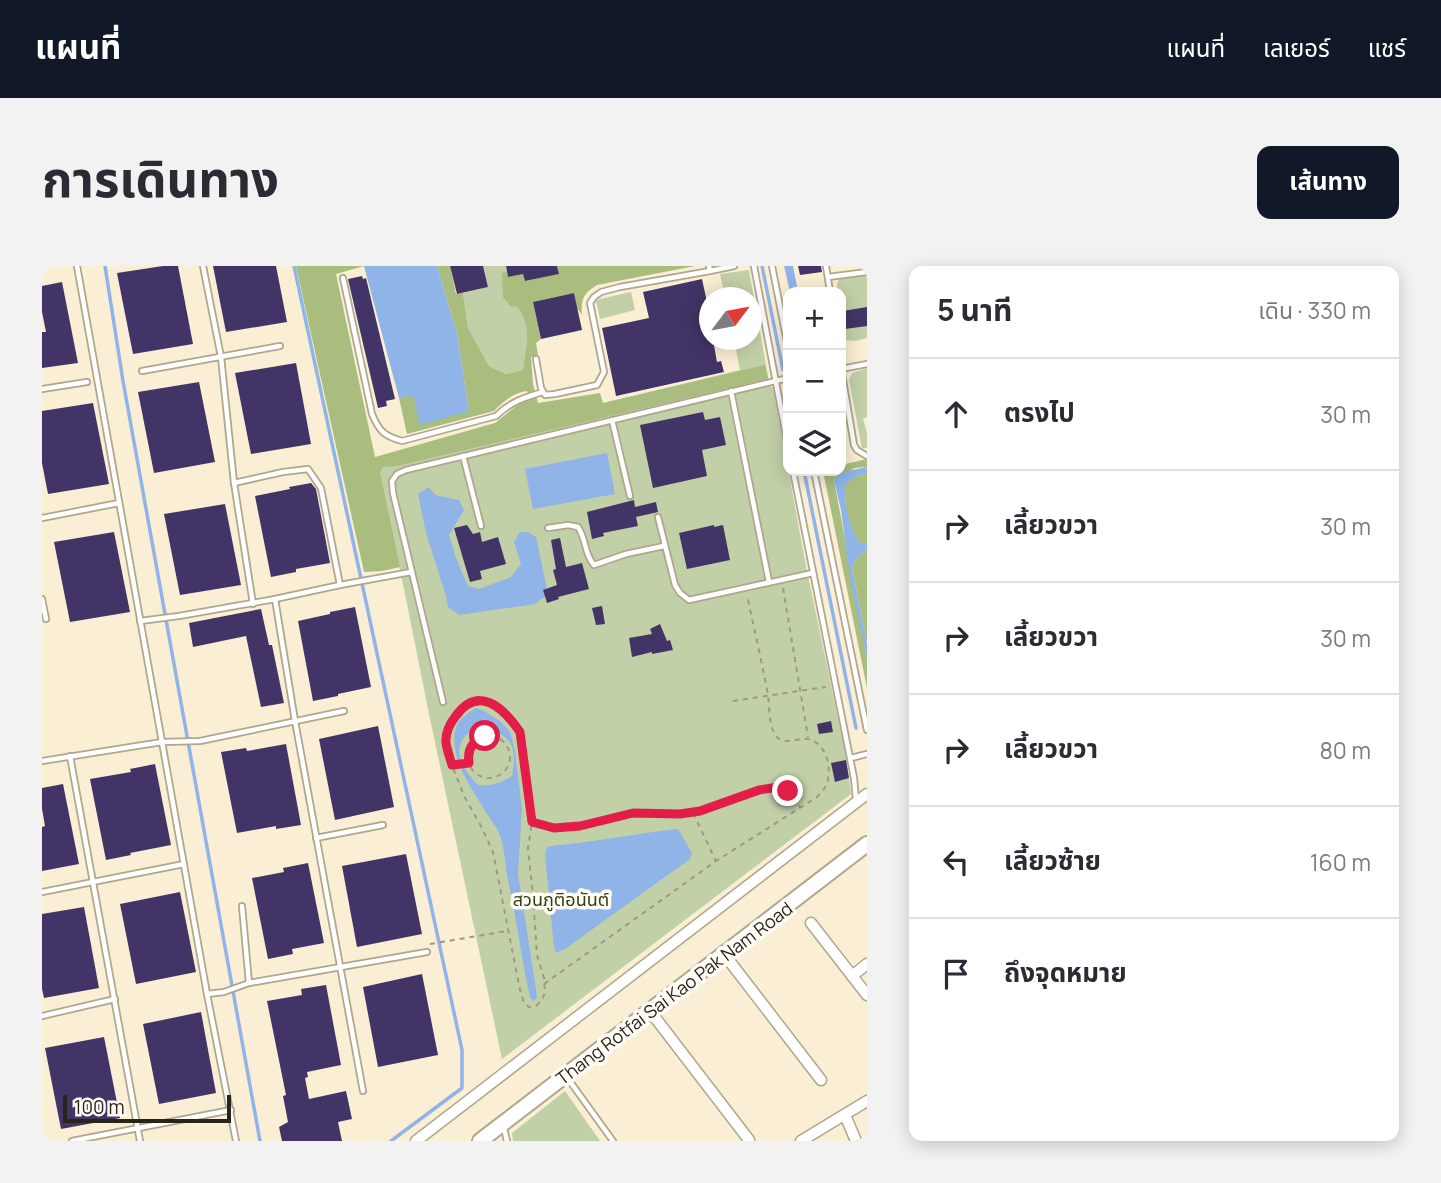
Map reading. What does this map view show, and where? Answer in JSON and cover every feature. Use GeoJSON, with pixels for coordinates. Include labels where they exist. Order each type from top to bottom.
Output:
{"type":"FeatureCollection","features":[{"type":"Feature","properties":{"kind":"main road","name":"Thang Rotfai Sai Kao Pak Nam Road"},"geometry":{"type":"LineString","coordinates":[[480,1141],[724,954],[864,852]]}},
{"type":"Feature","properties":{"kind":"street"},"geometry":{"type":"LineString","coordinates":[[416,1141],[867,794]]}},
{"type":"Feature","properties":{"kind":"street"},"geometry":{"type":"LineString","coordinates":[[811,923],[867,995]]}},
{"type":"Feature","properties":{"kind":"street"},"geometry":{"type":"LineString","coordinates":[[724,954],[821,1080]]}},
{"type":"Feature","properties":{"kind":"street"},"geometry":{"type":"LineString","coordinates":[[852,976],[867,964]]}},
{"type":"Feature","properties":{"kind":"street"},"geometry":{"type":"LineString","coordinates":[[650,1011],[749,1140]]}},
{"type":"Feature","properties":{"kind":"street"},"geometry":{"type":"LineString","coordinates":[[801,1141],[867,1101]]}},
{"type":"Feature","properties":{"kind":"street"},"geometry":{"type":"LineString","coordinates":[[845,1115],[856,1141]]}},
{"type":"Feature","properties":{"kind":"lane"},"geometry":{"type":"LineString","coordinates":[[77,266],[207,994],[236,1141]]}},
{"type":"Feature","properties":{"kind":"lane"},"geometry":{"type":"LineString","coordinates":[[203,266],[220,357],[234,482],[253,604]]}},
{"type":"Feature","properties":{"kind":"lane"},"geometry":{"type":"LineString","coordinates":[[536,359],[545,395],[597,385],[604,372],[590,303],[593,297],[620,287],[734,266]]}},
{"type":"Feature","properties":{"kind":"lane"},"geometry":{"type":"LineString","coordinates":[[754,266],[783,421]]}},
{"type":"Feature","properties":{"kind":"lane"},"geometry":{"type":"LineString","coordinates":[[772,266],[783,322]]}},
{"type":"Feature","properties":{"kind":"lane"},"geometry":{"type":"LineString","coordinates":[[826,266],[829,287]]}},
{"type":"Feature","properties":{"kind":"lane"},"geometry":{"type":"LineString","coordinates":[[828,277],[867,272]]}},
{"type":"Feature","properties":{"kind":"lane"},"geometry":{"type":"LineString","coordinates":[[344,278],[372,414],[377,426],[387,437],[402,441],[496,416],[519,399],[543,392]]}},
{"type":"Feature","properties":{"kind":"lane"},"geometry":{"type":"LineString","coordinates":[[142,371],[280,346]]}},
{"type":"Feature","properties":{"kind":"lane"},"geometry":{"type":"LineString","coordinates":[[846,368],[867,364]]}},
{"type":"Feature","properties":{"kind":"lane"},"geometry":{"type":"LineString","coordinates":[[443,702],[393,493],[392,481],[397,474],[783,379]]}},
{"type":"Feature","properties":{"kind":"lane"},"geometry":{"type":"LineString","coordinates":[[42,389],[87,382]]}},
{"type":"Feature","properties":{"kind":"lane"},"geometry":{"type":"LineString","coordinates":[[731,391],[769,582]]}},
{"type":"Feature","properties":{"kind":"lane"},"geometry":{"type":"LineString","coordinates":[[846,398],[854,445],[867,456]]}},
{"type":"Feature","properties":{"kind":"lane"},"geometry":{"type":"LineString","coordinates":[[612,420],[630,496]]}},
{"type":"Feature","properties":{"kind":"lane"},"geometry":{"type":"LineString","coordinates":[[463,456],[481,526]]}},
{"type":"Feature","properties":{"kind":"lane"},"geometry":{"type":"LineString","coordinates":[[234,482],[308,469],[321,488],[340,585]]}},
{"type":"Feature","properties":{"kind":"lane"},"geometry":{"type":"LineString","coordinates":[[794,476],[854,778],[856,801]]}},
{"type":"Feature","properties":{"kind":"lane"},"geometry":{"type":"LineString","coordinates":[[815,476],[867,730]]}},
{"type":"Feature","properties":{"kind":"lane"},"geometry":{"type":"LineString","coordinates":[[42,518],[119,503]]}},
{"type":"Feature","properties":{"kind":"lane"},"geometry":{"type":"LineString","coordinates":[[658,517],[675,585],[689,600],[813,573]]}},
{"type":"Feature","properties":{"kind":"lane"},"geometry":{"type":"LineString","coordinates":[[548,528],[568,525],[578,527],[584,536],[587,558],[594,565],[626,554],[664,546]]}},
{"type":"Feature","properties":{"kind":"lane"},"geometry":{"type":"LineString","coordinates":[[140,621],[253,604],[411,572]]}},
{"type":"Feature","properties":{"kind":"lane"},"geometry":{"type":"LineString","coordinates":[[42,599],[46,619]]}},
{"type":"Feature","properties":{"kind":"lane"},"geometry":{"type":"LineString","coordinates":[[275,599],[363,1091]]}},
{"type":"Feature","properties":{"kind":"lane"},"geometry":{"type":"LineString","coordinates":[[42,761],[162,742],[200,741],[345,711]]}},
{"type":"Feature","properties":{"kind":"lane"},"geometry":{"type":"LineString","coordinates":[[850,758],[867,754]]}},
{"type":"Feature","properties":{"kind":"lane"},"geometry":{"type":"LineString","coordinates":[[70,756],[140,1141]]}},
{"type":"Feature","properties":{"kind":"lane"},"geometry":{"type":"LineString","coordinates":[[316,838],[383,825]]}},
{"type":"Feature","properties":{"kind":"lane"},"geometry":{"type":"LineString","coordinates":[[42,892],[184,864]]}},
{"type":"Feature","properties":{"kind":"lane"},"geometry":{"type":"LineString","coordinates":[[242,906],[249,983]]}},
{"type":"Feature","properties":{"kind":"lane"},"geometry":{"type":"LineString","coordinates":[[207,994],[223,992],[249,983],[427,952]]}},
{"type":"Feature","properties":{"kind":"lane"},"geometry":{"type":"LineString","coordinates":[[42,1016],[115,999]]}},
{"type":"Feature","properties":{"kind":"lane"},"geometry":{"type":"LineString","coordinates":[[566,1075],[613,1141]]}},
{"type":"Feature","properties":{"kind":"lane"},"geometry":{"type":"LineString","coordinates":[[72,1141],[231,1110]]}},
{"type":"Feature","properties":{"kind":"lane"},"geometry":{"type":"LineString","coordinates":[[503,1123],[508,1141]]}},
{"type":"Feature","properties":{"kind":"path"},"geometry":{"type":"LineString","coordinates":[[781,580],[808,739]]}},
{"type":"Feature","properties":{"kind":"path"},"geometry":{"type":"LineString","coordinates":[[544,984],[716,862],[817,797],[825,788],[829,773],[824,751],[808,739],[785,741],[778,737],[772,725],[745,587]]}},
{"type":"Feature","properties":{"kind":"path"},"geometry":{"type":"LineString","coordinates":[[733,701],[836,686]]}},
{"type":"Feature","properties":{"kind":"path"},"geometry":{"type":"LineString","coordinates":[[476,700],[492,704],[512,721],[520,732],[532,822],[528,848],[537,955],[545,992],[536,1006],[528,1007],[524,1003],[493,852],[464,796],[452,765],[446,742],[447,730],[456,715],[469,703],[476,700]]}},
{"type":"Feature","properties":{"kind":"path"},"geometry":{"type":"LineString","coordinates":[[478,738],[499,738],[508,748],[510,755],[507,769],[496,777],[483,777],[467,763],[469,749],[478,738]]}},
{"type":"Feature","properties":{"kind":"path"},"geometry":{"type":"LineString","coordinates":[[452,765],[467,763]]}},
{"type":"Feature","properties":{"kind":"path"},"geometry":{"type":"LineString","coordinates":[[532,822],[554,828],[580,826],[633,813],[680,814],[759,790],[778,787],[788,791],[801,807]]}},
{"type":"Feature","properties":{"kind":"path"},"geometry":{"type":"LineString","coordinates":[[692,812],[716,862]]}},
{"type":"Feature","properties":{"kind":"path"},"geometry":{"type":"LineString","coordinates":[[432,944],[508,931]]}},
{"type":"Feature","properties":{"kind":"green space"},"geometry":{"type":"Polygon","coordinates":[[[296,266],[364,266],[336,274],[375,457],[495,423],[520,403],[530,400],[527,391],[522,392],[509,398],[494,411],[407,434],[399,398],[413,394],[469,411],[457,334],[437,266],[450,266],[456,294],[463,293],[468,328],[489,366],[506,374],[523,370],[527,330],[518,307],[510,306],[503,297],[502,273],[507,272],[508,277],[518,275],[521,266],[525,281],[558,274],[557,266],[695,266],[597,285],[584,297],[582,315],[577,308],[574,293],[533,302],[541,339],[536,343],[538,355],[531,357],[538,403],[600,393],[603,403],[765,365],[768,379],[397,466],[383,467],[380,472],[400,567],[364,572],[296,266]]]}},
{"type":"Feature","properties":{"kind":"green space"},"geometry":{"type":"Polygon","coordinates":[[[483,266],[506,266],[507,272],[502,274],[529,332],[523,370],[506,374],[489,366],[468,328],[463,293],[488,287],[483,266]]]}},
{"type":"Feature","properties":{"kind":"green space"},"geometry":{"type":"Polygon","coordinates":[[[749,270],[752,287],[723,287],[720,274],[749,270]]]}},
{"type":"Feature","properties":{"kind":"green space"},"geometry":{"type":"Polygon","coordinates":[[[867,275],[867,338],[846,340],[846,287],[837,287],[839,279],[867,275]]]}},
{"type":"Feature","properties":{"kind":"green space"},"geometry":{"type":"Polygon","coordinates":[[[631,292],[635,310],[600,319],[596,301],[631,292]]]}},
{"type":"Feature","properties":{"kind":"green space","name":"สวนภูติอนันต์"},"geometry":{"type":"Polygon","coordinates":[[[762,342],[783,441],[783,476],[789,476],[846,756],[851,794],[502,1059],[375,458],[740,370],[736,350],[762,350],[762,342]]]}},
{"type":"Feature","properties":{"kind":"green space"},"geometry":{"type":"Polygon","coordinates":[[[867,368],[867,417],[863,419],[867,448],[862,448],[849,380],[852,373],[867,368]]]}},
{"type":"Feature","properties":{"kind":"green space"},"geometry":{"type":"Polygon","coordinates":[[[867,459],[867,467],[855,468],[846,473],[846,464],[867,459]]]}},
{"type":"Feature","properties":{"kind":"green space"},"geometry":{"type":"Polygon","coordinates":[[[867,473],[867,544],[858,542],[847,514],[845,484],[867,473]]]}},
{"type":"Feature","properties":{"kind":"green space"},"geometry":{"type":"Polygon","coordinates":[[[824,476],[841,476],[834,480],[867,659],[867,688],[824,476]]]}},
{"type":"Feature","properties":{"kind":"green space"},"geometry":{"type":"Polygon","coordinates":[[[867,549],[867,644],[852,568],[855,560],[867,549]]]}},
{"type":"Feature","properties":{"kind":"green space"},"geometry":{"type":"Polygon","coordinates":[[[565,1091],[600,1141],[513,1141],[512,1133],[565,1091]]]}},
{"type":"Feature","properties":{"kind":"water"},"geometry":{"type":"Polygon","coordinates":[[[364,266],[437,266],[457,334],[469,411],[420,425],[413,395],[399,398],[364,266]]]}},
{"type":"Feature","properties":{"kind":"water"},"geometry":{"type":"Polygon","coordinates":[[[784,266],[793,266],[797,287],[789,287],[784,266]]]}},
{"type":"Feature","properties":{"kind":"water"},"geometry":{"type":"Polygon","coordinates":[[[607,453],[615,494],[533,509],[525,469],[607,453]]]}},
{"type":"Feature","properties":{"kind":"water"},"geometry":{"type":"Polygon","coordinates":[[[867,467],[867,473],[845,484],[845,499],[858,542],[867,544],[867,549],[855,560],[852,568],[867,644],[867,659],[834,480],[838,476],[846,476],[846,471],[867,467]]]}},
{"type":"Feature","properties":{"kind":"water"},"geometry":{"type":"Polygon","coordinates":[[[429,487],[435,495],[459,500],[464,510],[449,535],[468,586],[479,589],[511,577],[521,564],[514,542],[520,532],[528,532],[536,537],[548,594],[535,604],[459,615],[448,607],[426,533],[418,494],[429,487]]]}},
{"type":"Feature","properties":{"kind":"water"},"geometry":{"type":"Polygon","coordinates":[[[476,708],[500,721],[510,732],[515,751],[522,809],[518,874],[536,989],[537,998],[533,1001],[527,982],[501,838],[468,782],[457,756],[454,740],[456,728],[461,719],[476,708]],[[475,727],[462,741],[460,748],[462,763],[478,785],[496,784],[512,776],[514,764],[512,747],[508,740],[503,735],[475,727]]]}},
{"type":"Feature","properties":{"kind":"water"},"geometry":{"type":"Polygon","coordinates":[[[678,829],[692,853],[690,859],[556,953],[545,855],[547,847],[678,829]]]}},
{"type":"Feature","properties":{"kind":"building"},"geometry":{"type":"Polygon","coordinates":[[[178,266],[193,344],[133,354],[117,273],[178,266]]]}},
{"type":"Feature","properties":{"kind":"building"},"geometry":{"type":"Polygon","coordinates":[[[213,266],[276,266],[287,322],[226,332],[213,266]]]}},
{"type":"Feature","properties":{"kind":"building"},"geometry":{"type":"Polygon","coordinates":[[[450,266],[483,266],[488,287],[457,294],[450,266]]]}},
{"type":"Feature","properties":{"kind":"building"},"geometry":{"type":"Polygon","coordinates":[[[506,266],[557,266],[559,274],[525,281],[523,274],[508,277],[506,266]]]}},
{"type":"Feature","properties":{"kind":"building"},"geometry":{"type":"Polygon","coordinates":[[[798,266],[821,266],[822,272],[800,275],[798,266]]]}},
{"type":"Feature","properties":{"kind":"building"},"geometry":{"type":"Polygon","coordinates":[[[362,276],[363,279],[366,278],[395,399],[386,401],[387,406],[378,408],[348,279],[362,276]]]}},
{"type":"Feature","properties":{"kind":"building"},"geometry":{"type":"Polygon","coordinates":[[[702,279],[704,287],[699,287],[699,350],[715,350],[717,362],[721,361],[724,372],[616,396],[602,328],[649,318],[643,292],[702,279]]]}},
{"type":"Feature","properties":{"kind":"building"},"geometry":{"type":"Polygon","coordinates":[[[62,282],[78,363],[42,368],[42,332],[46,332],[42,312],[42,286],[62,282]]]}},
{"type":"Feature","properties":{"kind":"building"},"geometry":{"type":"Polygon","coordinates":[[[574,293],[582,330],[541,339],[533,302],[574,293]]]}},
{"type":"Feature","properties":{"kind":"building"},"geometry":{"type":"Polygon","coordinates":[[[867,307],[867,326],[846,329],[846,310],[867,307]]]}},
{"type":"Feature","properties":{"kind":"building"},"geometry":{"type":"Polygon","coordinates":[[[296,363],[311,444],[251,454],[235,373],[296,363]]]}},
{"type":"Feature","properties":{"kind":"building"},"geometry":{"type":"Polygon","coordinates":[[[199,382],[215,462],[154,473],[138,392],[199,382]]]}},
{"type":"Feature","properties":{"kind":"building"},"geometry":{"type":"Polygon","coordinates":[[[93,403],[109,484],[48,494],[42,463],[42,411],[93,403]]]}},
{"type":"Feature","properties":{"kind":"building"},"geometry":{"type":"Polygon","coordinates":[[[703,412],[705,420],[720,417],[726,445],[702,450],[707,476],[653,488],[640,425],[703,412]]]}},
{"type":"Feature","properties":{"kind":"building"},"geometry":{"type":"Polygon","coordinates":[[[311,483],[316,489],[330,563],[271,577],[255,496],[311,483]]]}},
{"type":"Feature","properties":{"kind":"building"},"geometry":{"type":"Polygon","coordinates":[[[634,500],[635,507],[656,502],[658,512],[636,517],[638,526],[603,533],[604,536],[592,539],[587,512],[634,500]]]}},
{"type":"Feature","properties":{"kind":"building"},"geometry":{"type":"Polygon","coordinates":[[[225,504],[241,585],[180,595],[164,514],[225,504]]]}},
{"type":"Feature","properties":{"kind":"building"},"geometry":{"type":"Polygon","coordinates":[[[467,525],[473,534],[480,532],[482,542],[498,537],[506,564],[480,571],[482,579],[470,582],[454,528],[467,525]]]}},
{"type":"Feature","properties":{"kind":"building"},"geometry":{"type":"Polygon","coordinates":[[[723,525],[730,560],[687,569],[679,533],[723,525]]]}},
{"type":"Feature","properties":{"kind":"building"},"geometry":{"type":"Polygon","coordinates":[[[114,532],[130,612],[70,622],[54,542],[114,532]]]}},
{"type":"Feature","properties":{"kind":"building"},"geometry":{"type":"Polygon","coordinates":[[[560,538],[566,567],[582,563],[589,589],[558,597],[559,599],[547,603],[543,590],[557,585],[551,540],[560,538]]]}},
{"type":"Feature","properties":{"kind":"building"},"geometry":{"type":"Polygon","coordinates":[[[602,606],[605,624],[596,625],[592,608],[602,606]]]}},
{"type":"Feature","properties":{"kind":"building"},"geometry":{"type":"Polygon","coordinates":[[[355,607],[371,687],[313,701],[298,621],[355,607]]]}},
{"type":"Feature","properties":{"kind":"building"},"geometry":{"type":"Polygon","coordinates":[[[261,609],[269,645],[272,645],[284,703],[261,707],[246,636],[193,647],[189,623],[261,609]]]}},
{"type":"Feature","properties":{"kind":"building"},"geometry":{"type":"Polygon","coordinates":[[[660,624],[673,650],[632,657],[629,638],[652,634],[650,629],[660,624]]]}},
{"type":"Feature","properties":{"kind":"building"},"geometry":{"type":"Polygon","coordinates":[[[831,721],[833,732],[819,734],[817,724],[831,721]]]}},
{"type":"Feature","properties":{"kind":"building"},"geometry":{"type":"Polygon","coordinates":[[[378,726],[394,807],[335,820],[319,739],[378,726]]]}},
{"type":"Feature","properties":{"kind":"building"},"geometry":{"type":"Polygon","coordinates":[[[286,744],[301,825],[276,829],[276,826],[237,833],[221,752],[246,748],[247,751],[286,744]]]}},
{"type":"Feature","properties":{"kind":"building"},"geometry":{"type":"Polygon","coordinates":[[[846,760],[849,778],[835,782],[831,763],[846,760]]]}},
{"type":"Feature","properties":{"kind":"building"},"geometry":{"type":"Polygon","coordinates":[[[155,764],[171,845],[106,860],[90,779],[131,772],[130,769],[155,764]]]}},
{"type":"Feature","properties":{"kind":"building"},"geometry":{"type":"Polygon","coordinates":[[[63,784],[79,864],[42,871],[42,827],[45,826],[42,788],[63,784]]]}},
{"type":"Feature","properties":{"kind":"building"},"geometry":{"type":"Polygon","coordinates":[[[406,854],[422,934],[357,947],[342,866],[406,854]]]}},
{"type":"Feature","properties":{"kind":"building"},"geometry":{"type":"Polygon","coordinates":[[[308,863],[324,943],[292,949],[293,954],[268,959],[252,878],[284,872],[283,868],[308,863]]]}},
{"type":"Feature","properties":{"kind":"building"},"geometry":{"type":"Polygon","coordinates":[[[180,892],[196,972],[136,984],[120,904],[180,892]]]}},
{"type":"Feature","properties":{"kind":"building"},"geometry":{"type":"Polygon","coordinates":[[[84,907],[99,988],[44,998],[42,914],[84,907]]]}},
{"type":"Feature","properties":{"kind":"building"},"geometry":{"type":"Polygon","coordinates":[[[422,974],[438,1055],[378,1067],[363,987],[422,974]]]}},
{"type":"Feature","properties":{"kind":"building"},"geometry":{"type":"Polygon","coordinates":[[[326,985],[341,1065],[307,1072],[308,1077],[305,1078],[309,1099],[346,1091],[352,1119],[338,1122],[342,1141],[282,1141],[279,1127],[288,1122],[283,1096],[286,1095],[267,1001],[302,995],[301,989],[326,985]]]}},
{"type":"Feature","properties":{"kind":"building"},"geometry":{"type":"Polygon","coordinates":[[[201,1012],[216,1093],[159,1104],[143,1024],[201,1012]]]}},
{"type":"Feature","properties":{"kind":"building"},"geometry":{"type":"Polygon","coordinates":[[[104,1037],[120,1118],[61,1129],[45,1048],[104,1037]]]}},
{"type":"Feature","properties":{"kind":"waterway"},"geometry":{"type":"LineString","coordinates":[[105,266],[123,381],[260,1141]]}},
{"type":"Feature","properties":{"kind":"waterway"},"geometry":{"type":"LineString","coordinates":[[294,266],[462,1050],[462,1088],[391,1141]]}},
{"type":"Feature","properties":{"kind":"waterway"},"geometry":{"type":"LineString","coordinates":[[762,266],[783,370]]}},
{"type":"Feature","properties":{"kind":"waterway"},"geometry":{"type":"LineString","coordinates":[[805,476],[856,728]]}},
{"type":"Feature","properties":{"kind":"route"},"geometry":{"type":"LineString","coordinates":[[485,736],[478,738],[469,749],[469,763],[452,765],[446,742],[447,730],[456,715],[476,700],[492,704],[512,721],[520,732],[532,822],[554,828],[580,826],[633,813],[680,814],[700,811],[759,790],[778,787],[788,791]]}}]}
